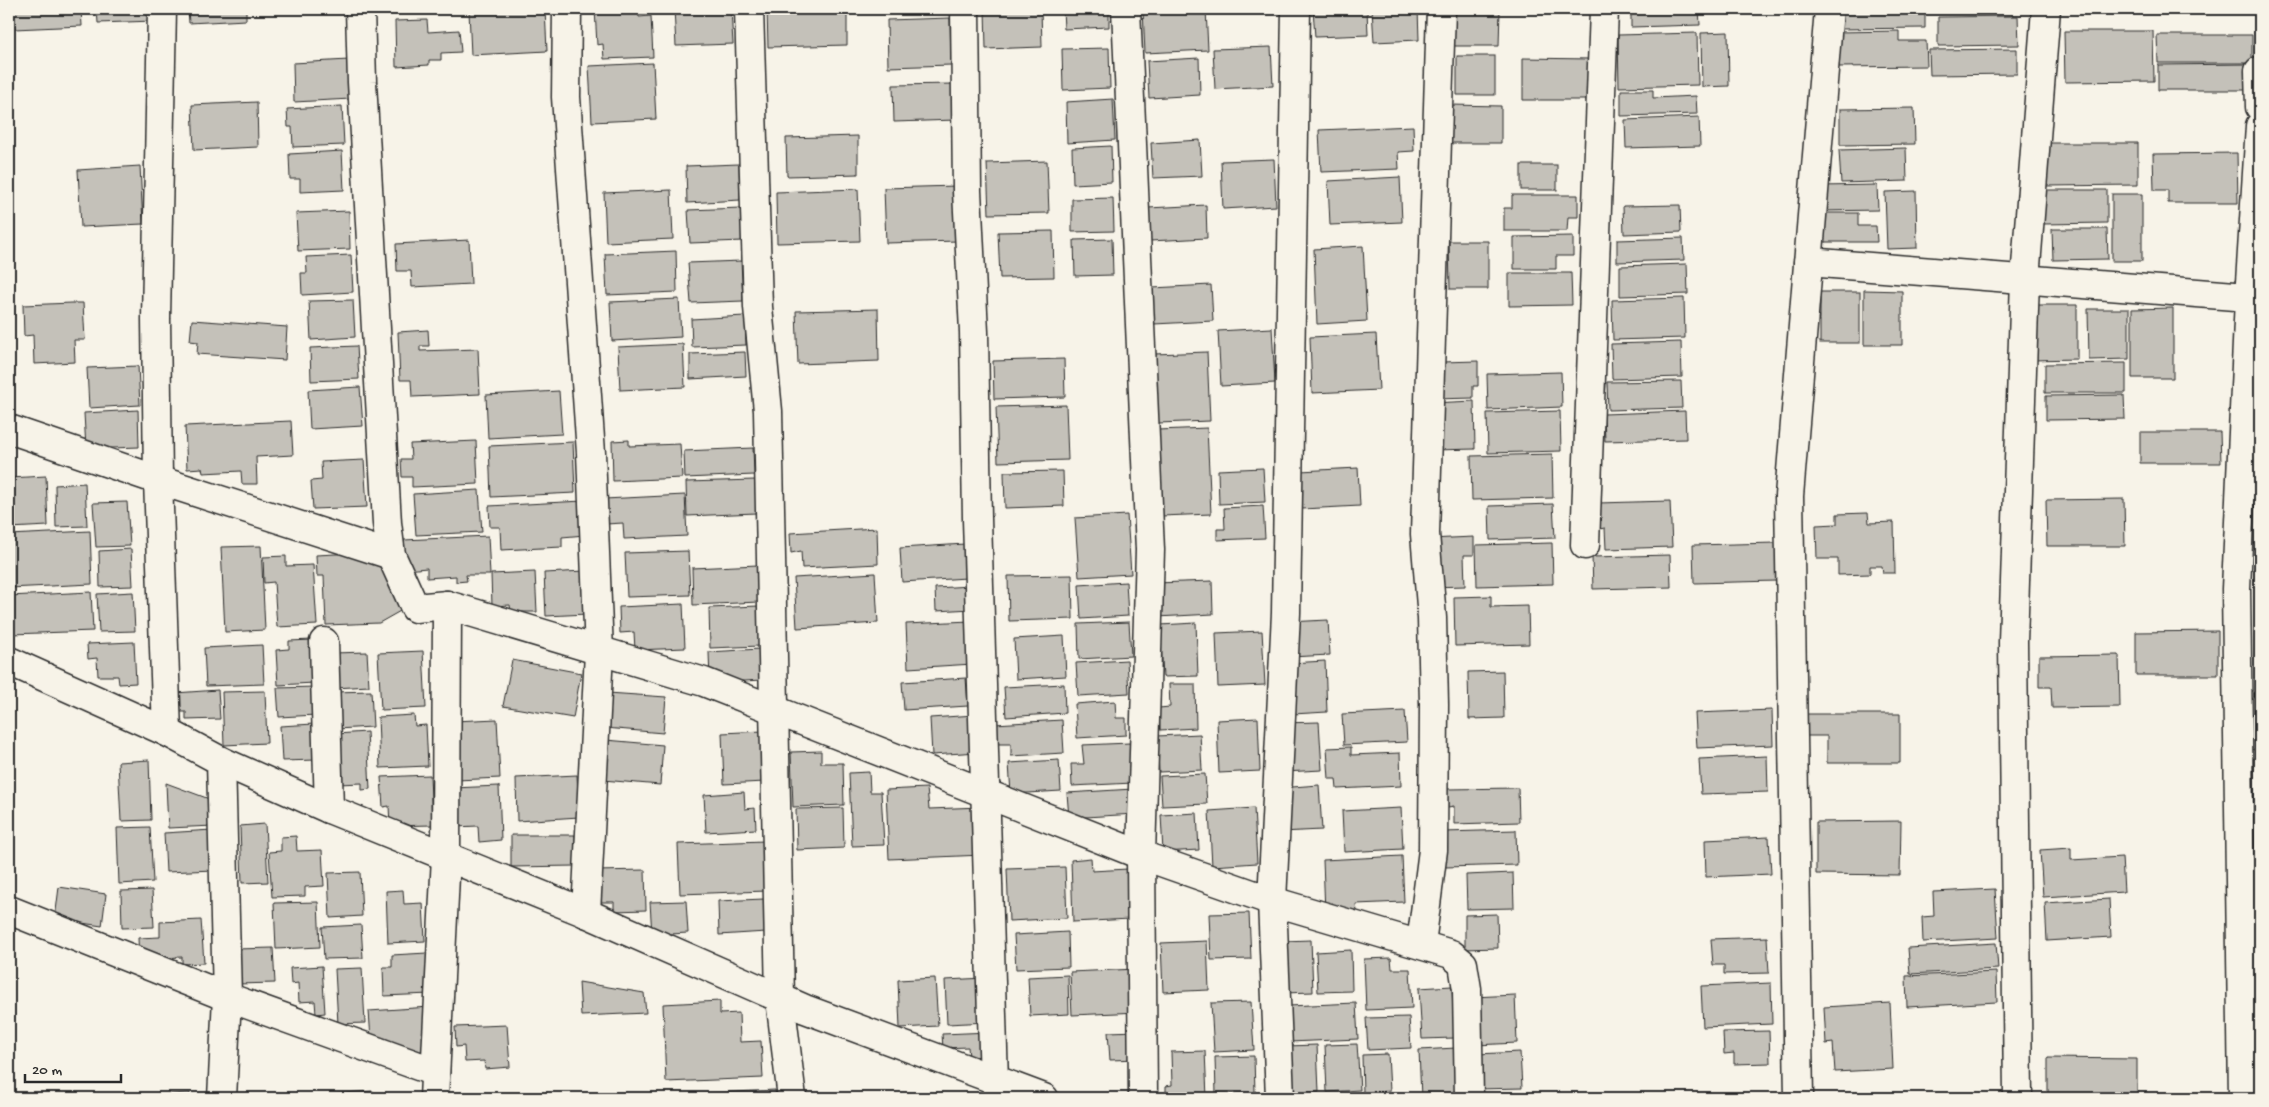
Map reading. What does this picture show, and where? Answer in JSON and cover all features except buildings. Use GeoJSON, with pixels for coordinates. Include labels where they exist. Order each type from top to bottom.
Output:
{"type":"FeatureCollection","features":[{"type":"Feature","properties":{"kind":"street"},"geometry":{"type":"LineString","coordinates":[[162,9],[156,319],[158,480],[167,732]]}},
{"type":"Feature","properties":{"kind":"street"},"geometry":{"type":"LineString","coordinates":[[360,9],[375,326],[391,555],[415,608],[447,605],[704,682],[1141,855],[1272,901],[1451,954],[1463,964],[1467,989],[1469,1098]]}},
{"type":"Feature","properties":{"kind":"street"},"geometry":{"type":"LineString","coordinates":[[567,9],[566,97],[591,453],[599,652],[586,913]]}},
{"type":"Feature","properties":{"kind":"street"},"geometry":{"type":"LineString","coordinates":[[749,9],[758,307],[768,410],[780,998],[792,1098]]}},
{"type":"Feature","properties":{"kind":"street"},"geometry":{"type":"LineString","coordinates":[[965,9],[967,190],[974,332],[994,1082]]}},
{"type":"Feature","properties":{"kind":"street"},"geometry":{"type":"LineString","coordinates":[[1126,9],[1150,550],[1141,855],[1143,1098]]}},
{"type":"Feature","properties":{"kind":"street"},"geometry":{"type":"LineString","coordinates":[[1280,1098],[1272,901],[1286,613],[1296,9]]}},
{"type":"Feature","properties":{"kind":"street"},"geometry":{"type":"LineString","coordinates":[[1421,944],[1433,850],[1434,704],[1432,618],[1425,534],[1442,9]]}},
{"type":"Feature","properties":{"kind":"street"},"geometry":{"type":"LineString","coordinates":[[1585,545],[1604,9]]}},
{"type":"Feature","properties":{"kind":"street"},"geometry":{"type":"LineString","coordinates":[[1799,1098],[1789,496],[1829,9]]}},
{"type":"Feature","properties":{"kind":"street"},"geometry":{"type":"LineString","coordinates":[[2018,1098],[2013,642],[2024,279],[2046,9]]}},
{"type":"Feature","properties":{"kind":"street"},"geometry":{"type":"LineString","coordinates":[[2259,71],[2260,107]]}},
{"type":"Feature","properties":{"kind":"street"},"geometry":{"type":"LineString","coordinates":[[2243,1098],[2236,589],[2254,298],[2260,126]]}},
{"type":"Feature","properties":{"kind":"street"},"geometry":{"type":"LineString","coordinates":[[1808,262],[2254,298]]}},
{"type":"Feature","properties":{"kind":"street"},"geometry":{"type":"LineString","coordinates":[[9,429],[158,480],[391,555]]}},
{"type":"Feature","properties":{"kind":"street"},"geometry":{"type":"LineString","coordinates":[[9,910],[227,997],[434,1085],[446,856],[447,605]]}},
{"type":"Feature","properties":{"kind":"street"},"geometry":{"type":"LineString","coordinates":[[324,642],[329,809]]}},
{"type":"Feature","properties":{"kind":"street"},"geometry":{"type":"LineString","coordinates":[[9,661],[167,732],[221,761],[329,809],[586,913],[780,998],[994,1082],[1044,1098]]}},
{"type":"Feature","properties":{"kind":"street"},"geometry":{"type":"LineString","coordinates":[[221,761],[227,997],[222,1098]]}}]}
